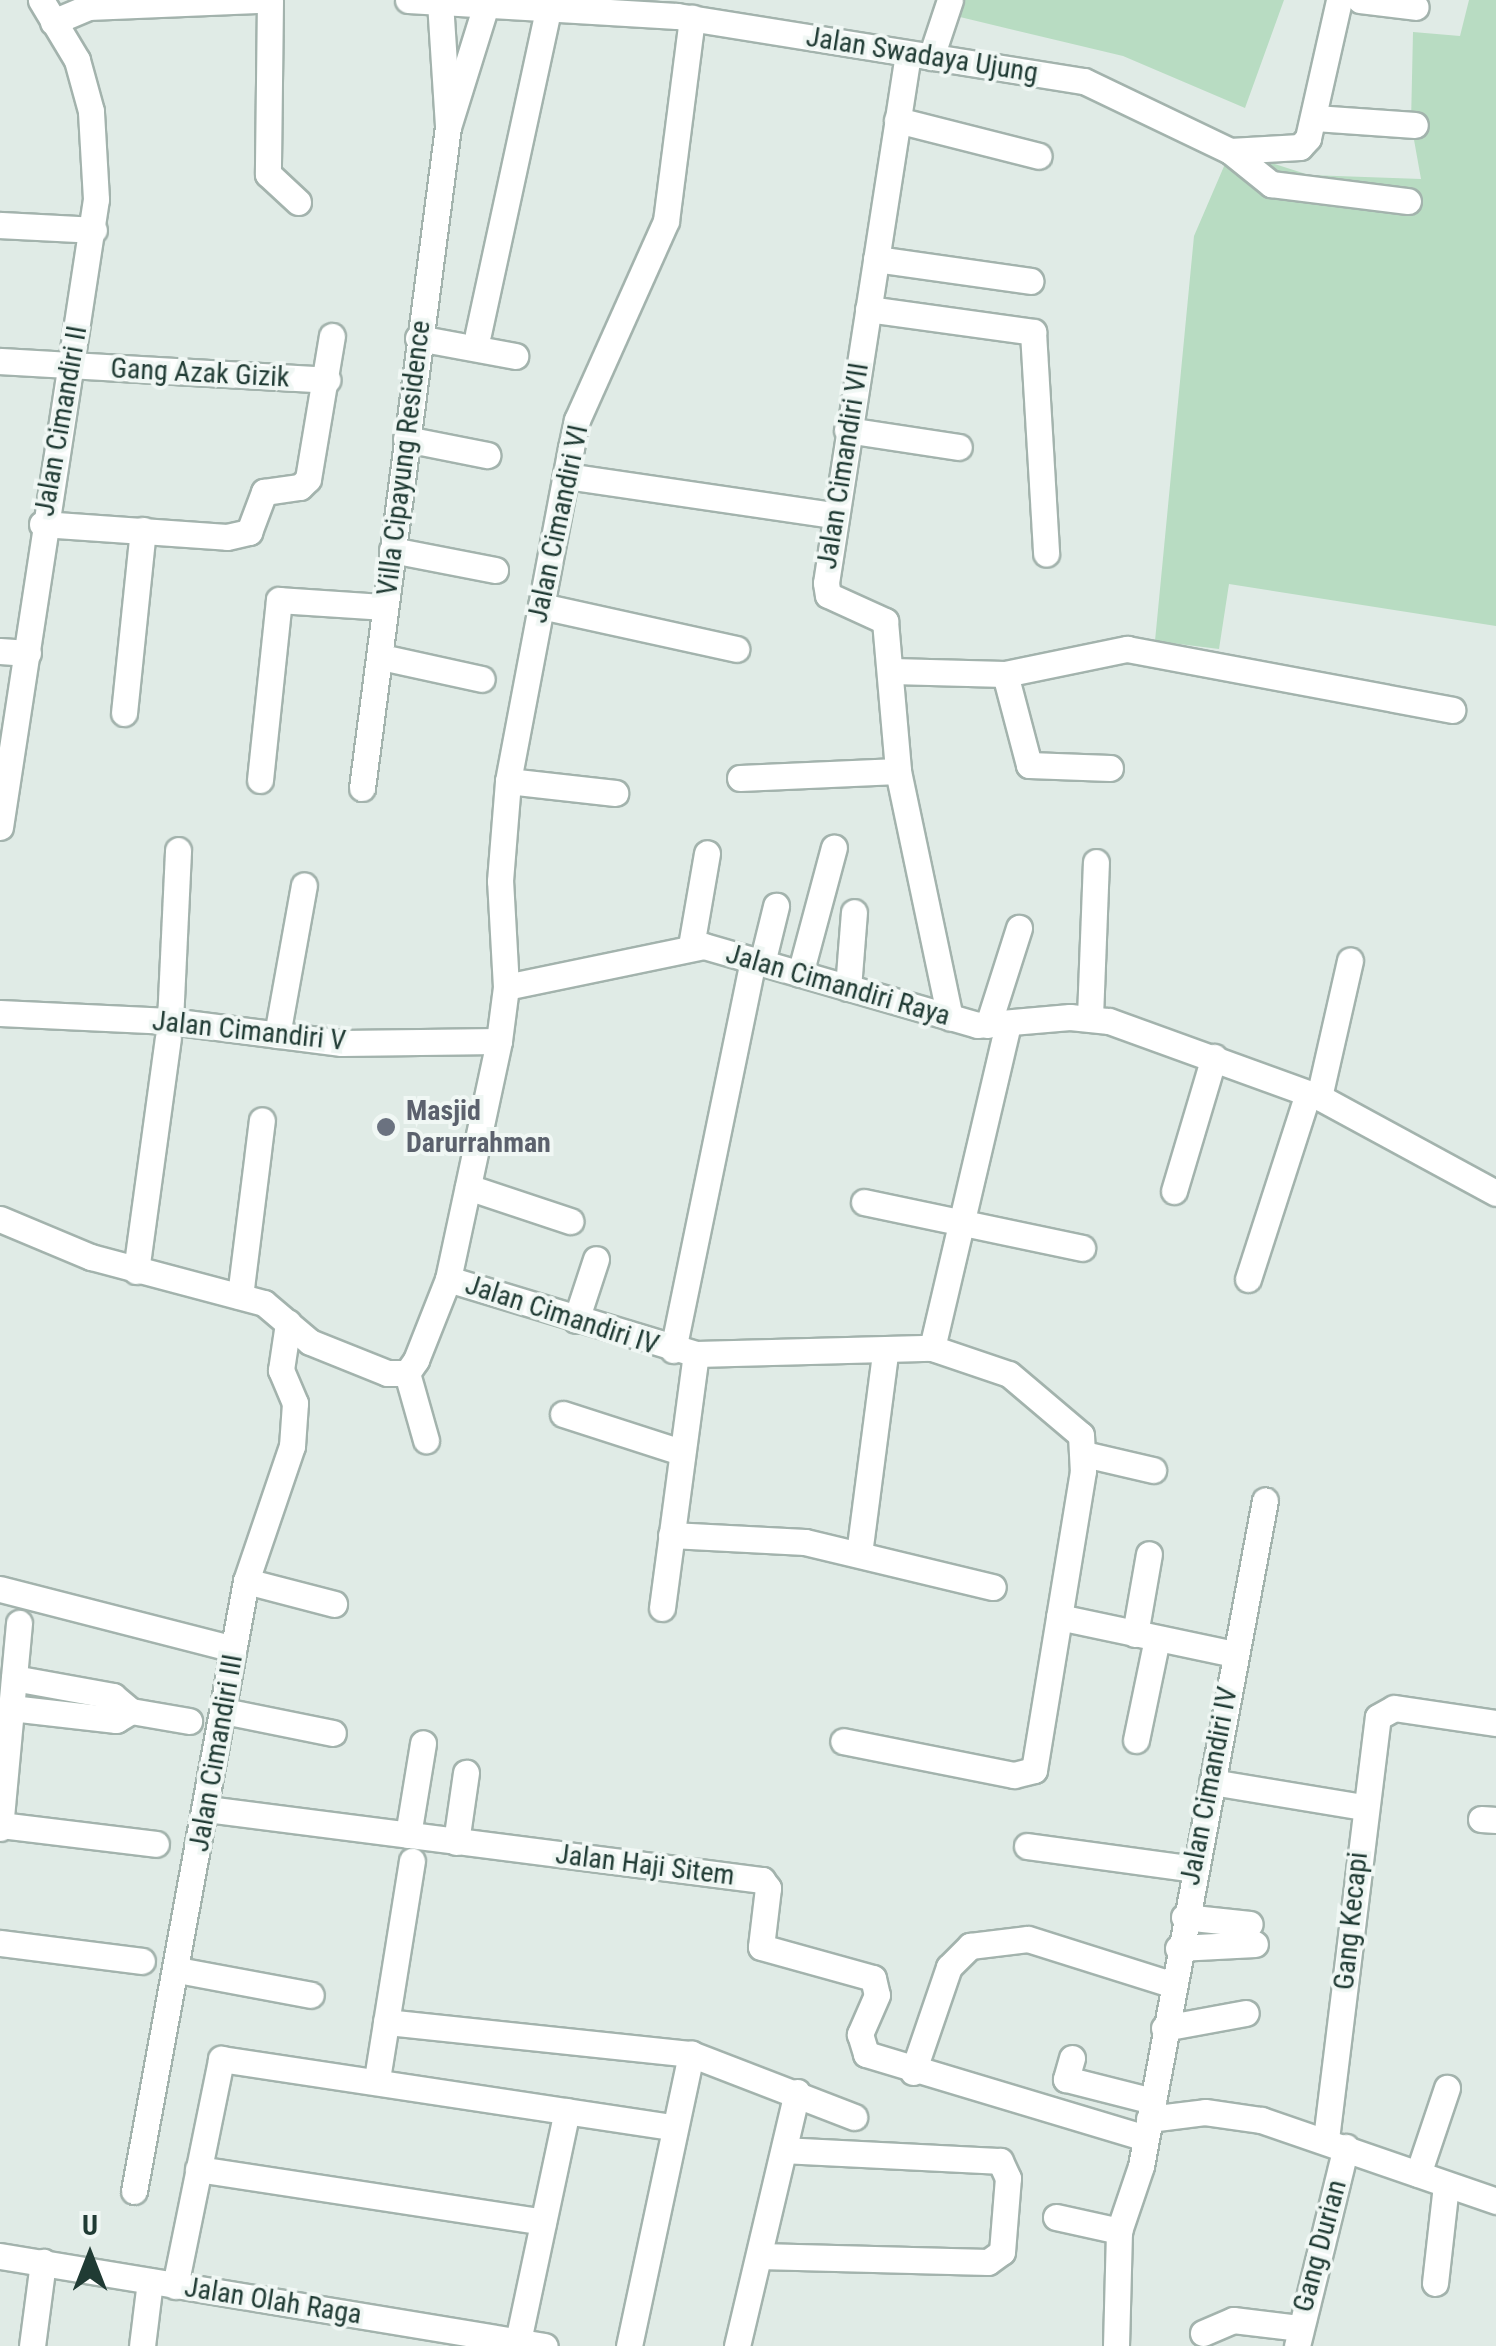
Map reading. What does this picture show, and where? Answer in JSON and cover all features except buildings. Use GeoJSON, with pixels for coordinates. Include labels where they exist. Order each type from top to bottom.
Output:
{"type":"FeatureCollection","features":[{"type":"Feature","properties":{"kind":"street"},"geometry":{"type":"LineString","coordinates":[[47,11],[257,0]]}},
{"type":"Feature","properties":{"kind":"street"},"geometry":{"type":"LineString","coordinates":[[270,0],[268,174],[298,202]]}},
{"type":"Feature","properties":{"kind":"street","name":"Jalan Swadaya Ujung"},"geometry":{"type":"LineString","coordinates":[[408,0],[486,5],[593,3],[683,11],[1084,81],[1230,151],[1270,184],[1408,201]]}},
{"type":"Feature","properties":{"kind":"street","name":"Jalan Cimandiri VII"},"geometry":{"type":"LineString","coordinates":[[950,0],[919,55],[898,120],[833,515],[828,594],[885,621],[898,771],[950,1018]]}},
{"type":"Feature","properties":{"kind":"street"},"geometry":{"type":"LineString","coordinates":[[1230,151],[1300,147],[1315,118],[1339,0]]}},
{"type":"Feature","properties":{"kind":"street"},"geometry":{"type":"LineString","coordinates":[[1360,0],[1416,7]]}},
{"type":"Feature","properties":{"kind":"street","name":"Villa Cipayung Residence"},"geometry":{"type":"LineString","coordinates":[[440,2],[448,127]]}},
{"type":"Feature","properties":{"kind":"street","name":"Villa Cipayung Residence"},"geometry":{"type":"LineString","coordinates":[[362,788],[448,127],[486,5]]}},
{"type":"Feature","properties":{"kind":"street"},"geometry":{"type":"LineString","coordinates":[[478,334],[549,6]]}},
{"type":"Feature","properties":{"kind":"street","name":"Jalan Cimandiri II"},"geometry":{"type":"LineString","coordinates":[[0,827],[8,718],[28,653],[42,524],[94,230],[91,110],[77,60],[47,11]]}},
{"type":"Feature","properties":{"kind":"street","name":"Jalan Cimandiri VI"},"geometry":{"type":"LineString","coordinates":[[506,986],[500,882],[508,782],[577,420],[666,221],[683,11]]}},
{"type":"Feature","properties":{"kind":"street"},"geometry":{"type":"LineString","coordinates":[[442,42],[473,46]]}},
{"type":"Feature","properties":{"kind":"street"},"geometry":{"type":"LineString","coordinates":[[1315,118],[1415,125]]}},
{"type":"Feature","properties":{"kind":"street"},"geometry":{"type":"LineString","coordinates":[[898,120],[1039,156]]}},
{"type":"Feature","properties":{"kind":"street"},"geometry":{"type":"LineString","coordinates":[[0,225],[94,230]]}},
{"type":"Feature","properties":{"kind":"street"},"geometry":{"type":"LineString","coordinates":[[876,260],[1030,281]]}},
{"type":"Feature","properties":{"kind":"street"},"geometry":{"type":"LineString","coordinates":[[868,309],[1022,328],[1036,336],[1046,554]]}},
{"type":"Feature","properties":{"kind":"street"},"geometry":{"type":"LineString","coordinates":[[42,524],[226,537],[249,532],[264,492],[300,487],[308,479],[328,380],[332,336]]}},
{"type":"Feature","properties":{"kind":"street"},"geometry":{"type":"LineString","coordinates":[[418,338],[515,356]]}},
{"type":"Feature","properties":{"kind":"street","name":"Gang Azak Gizik"},"geometry":{"type":"LineString","coordinates":[[0,361],[328,380]]}},
{"type":"Feature","properties":{"kind":"street"},"geometry":{"type":"LineString","coordinates":[[847,430],[959,447]]}},
{"type":"Feature","properties":{"kind":"street"},"geometry":{"type":"LineString","coordinates":[[406,439],[488,455]]}},
{"type":"Feature","properties":{"kind":"street"},"geometry":{"type":"LineString","coordinates":[[566,476],[833,515]]}},
{"type":"Feature","properties":{"kind":"street"},"geometry":{"type":"LineString","coordinates":[[124,713],[143,530]]}},
{"type":"Feature","properties":{"kind":"street"},"geometry":{"type":"LineString","coordinates":[[392,550],[494,570]]}},
{"type":"Feature","properties":{"kind":"street"},"geometry":{"type":"LineString","coordinates":[[260,780],[278,600],[385,607]]}},
{"type":"Feature","properties":{"kind":"street"},"geometry":{"type":"LineString","coordinates":[[542,606],[736,649]]}},
{"type":"Feature","properties":{"kind":"street"},"geometry":{"type":"LineString","coordinates":[[892,671],[1005,674],[1127,648],[1452,710]]}},
{"type":"Feature","properties":{"kind":"street"},"geometry":{"type":"LineString","coordinates":[[0,651],[28,653]]}},
{"type":"Feature","properties":{"kind":"street"},"geometry":{"type":"LineString","coordinates":[[381,656],[482,679]]}},
{"type":"Feature","properties":{"kind":"street"},"geometry":{"type":"LineString","coordinates":[[1005,674],[1029,765],[1110,768]]}},
{"type":"Feature","properties":{"kind":"street"},"geometry":{"type":"LineString","coordinates":[[740,778],[898,771]]}},
{"type":"Feature","properties":{"kind":"street"},"geometry":{"type":"LineString","coordinates":[[508,782],[615,793]]}},
{"type":"Feature","properties":{"kind":"street"},"geometry":{"type":"LineString","coordinates":[[800,974],[834,847]]}},
{"type":"Feature","properties":{"kind":"street"},"geometry":{"type":"LineString","coordinates":[[136,1271],[169,1029],[178,850]]}},
{"type":"Feature","properties":{"kind":"street"},"geometry":{"type":"LineString","coordinates":[[691,946],[706,853]]}},
{"type":"Feature","properties":{"kind":"street"},"geometry":{"type":"LineString","coordinates":[[1090,1017],[1096,862]]}},
{"type":"Feature","properties":{"kind":"street"},"geometry":{"type":"LineString","coordinates":[[278,1034],[304,886]]}},
{"type":"Feature","properties":{"kind":"street"},"geometry":{"type":"LineString","coordinates":[[662,1608],[681,1452],[685,1352],[758,961],[776,906]]}},
{"type":"Feature","properties":{"kind":"street"},"geometry":{"type":"LineString","coordinates":[[848,988],[854,912]]}},
{"type":"Feature","properties":{"kind":"street"},"geometry":{"type":"LineString","coordinates":[[932,1348],[965,1224],[998,1025],[1019,928]]}},
{"type":"Feature","properties":{"kind":"street","name":"Jalan Cimandiri Raya"},"geometry":{"type":"LineString","coordinates":[[506,986],[691,946],[758,961],[950,1018],[998,1025],[1090,1017],[1214,1057],[1313,1097],[1496,1193]]}},
{"type":"Feature","properties":{"kind":"street"},"geometry":{"type":"LineString","coordinates":[[1248,1280],[1313,1097],[1350,960]]}},
{"type":"Feature","properties":{"kind":"street"},"geometry":{"type":"LineString","coordinates":[[426,1440],[407,1372],[448,1279],[506,986]]}},
{"type":"Feature","properties":{"kind":"street","name":"Jalan Cimandiri V"},"geometry":{"type":"LineString","coordinates":[[0,1014],[342,1042],[498,1041]]}},
{"type":"Feature","properties":{"kind":"street"},"geometry":{"type":"LineString","coordinates":[[1174,1190],[1214,1057]]}},
{"type":"Feature","properties":{"kind":"street"},"geometry":{"type":"LineString","coordinates":[[240,1296],[262,1120]]}},
{"type":"Feature","properties":{"kind":"street"},"geometry":{"type":"LineString","coordinates":[[468,1187],[570,1221]]}},
{"type":"Feature","properties":{"kind":"street"},"geometry":{"type":"LineString","coordinates":[[864,1202],[1082,1248]]}},
{"type":"Feature","properties":{"kind":"street"},"geometry":{"type":"LineString","coordinates":[[0,1219],[136,1271],[264,1303],[310,1342],[387,1373],[407,1372]]}},
{"type":"Feature","properties":{"kind":"street"},"geometry":{"type":"LineString","coordinates":[[576,1320],[596,1259]]}},
{"type":"Feature","properties":{"kind":"street","name":"Jalan Cimandiri IV"},"geometry":{"type":"LineString","coordinates":[[448,1279],[685,1352],[885,1353],[932,1348],[1009,1374],[1081,1434],[1084,1454]]}},
{"type":"Feature","properties":{"kind":"street","name":"Jalan Cimandiri III"},"geometry":{"type":"LineString","coordinates":[[134,2192],[178,1970],[246,1581],[292,1446],[295,1403],[281,1370],[288,1324]]}},
{"type":"Feature","properties":{"kind":"street"},"geometry":{"type":"LineString","coordinates":[[859,1554],[885,1353]]}},
{"type":"Feature","properties":{"kind":"street"},"geometry":{"type":"LineString","coordinates":[[563,1414],[681,1452]]}},
{"type":"Feature","properties":{"kind":"street"},"geometry":{"type":"LineString","coordinates":[[843,1741],[1014,1774],[1034,1770],[1084,1454],[1153,1470]]}},
{"type":"Feature","properties":{"kind":"street"},"geometry":{"type":"LineString","coordinates":[[1234,1654],[1264,1500]]}},
{"type":"Feature","properties":{"kind":"street"},"geometry":{"type":"LineString","coordinates":[[671,1535],[784,1539],[993,1587]]}},
{"type":"Feature","properties":{"kind":"street"},"geometry":{"type":"LineString","coordinates":[[1136,1740],[1149,1554]]}},
{"type":"Feature","properties":{"kind":"street"},"geometry":{"type":"LineString","coordinates":[[246,1581],[334,1604]]}},
{"type":"Feature","properties":{"kind":"street"},"geometry":{"type":"LineString","coordinates":[[0,1589],[233,1649]]}},
{"type":"Feature","properties":{"kind":"street","name":"Jalan Cimandiri IV"},"geometry":{"type":"LineString","coordinates":[[1059,1616],[1234,1654],[1149,2120],[1119,2231],[1116,2346]]}},
{"type":"Feature","properties":{"kind":"street"},"geometry":{"type":"LineString","coordinates":[[20,1622],[0,1826],[156,1844]]}},
{"type":"Feature","properties":{"kind":"street"},"geometry":{"type":"LineString","coordinates":[[14,1678],[113,1696],[131,1711],[189,1721]]}},
{"type":"Feature","properties":{"kind":"street"},"geometry":{"type":"LineString","coordinates":[[12,1708],[116,1720],[131,1711]]}},
{"type":"Feature","properties":{"kind":"street","name":"Gang Kecapi"},"geometry":{"type":"LineString","coordinates":[[1336,2143],[1363,1808],[1378,1718],[1386,1708],[1496,1723]]}},
{"type":"Feature","properties":{"kind":"street"},"geometry":{"type":"LineString","coordinates":[[224,1712],[332,1733]]}},
{"type":"Feature","properties":{"kind":"street"},"geometry":{"type":"LineString","coordinates":[[408,1835],[423,1743]]}},
{"type":"Feature","properties":{"kind":"street"},"geometry":{"type":"LineString","coordinates":[[456,1842],[466,1773]]}},
{"type":"Feature","properties":{"kind":"street"},"geometry":{"type":"LineString","coordinates":[[1212,1782],[1363,1808]]}},
{"type":"Feature","properties":{"kind":"street","name":"Jalan Haji Sitem"},"geometry":{"type":"LineString","coordinates":[[207,1809],[762,1880],[768,1888],[757,1934],[760,1948],[873,1978],[877,1996],[860,2044],[866,2054],[913,2072],[1149,2120],[1206,2112],[1336,2143],[1496,2201]]}},
{"type":"Feature","properties":{"kind":"street"},"geometry":{"type":"LineString","coordinates":[[1027,1846],[1194,1869]]}},
{"type":"Feature","properties":{"kind":"street"},"geometry":{"type":"LineString","coordinates":[[377,2079],[412,1862]]}},
{"type":"Feature","properties":{"kind":"street"},"geometry":{"type":"LineString","coordinates":[[1178,1948],[1252,1934],[1184,1917]]}},
{"type":"Feature","properties":{"kind":"street"},"geometry":{"type":"LineString","coordinates":[[913,2072],[950,1967],[970,1946],[1028,1939],[1171,1984]]}},
{"type":"Feature","properties":{"kind":"street"},"geometry":{"type":"LineString","coordinates":[[0,1943],[142,1961]]}},
{"type":"Feature","properties":{"kind":"street"},"geometry":{"type":"LineString","coordinates":[[178,1970],[311,1995]]}},
{"type":"Feature","properties":{"kind":"street"},"geometry":{"type":"LineString","coordinates":[[1164,2028],[1246,2012]]}},
{"type":"Feature","properties":{"kind":"street"},"geometry":{"type":"LineString","coordinates":[[386,2022],[692,2054],[798,2092],[854,2117]]}},
{"type":"Feature","properties":{"kind":"street"},"geometry":{"type":"LineString","coordinates":[[629,2346],[673,2127],[692,2054]]}},
{"type":"Feature","properties":{"kind":"street"},"geometry":{"type":"LineString","coordinates":[[1072,2058],[1066,2079],[1149,2120]]}},
{"type":"Feature","properties":{"kind":"street"},"geometry":{"type":"LineString","coordinates":[[142,2346],[198,2169],[222,2059],[377,2079],[673,2127]]}},
{"type":"Feature","properties":{"kind":"street"},"geometry":{"type":"LineString","coordinates":[[1418,2174],[1447,2088]]}},
{"type":"Feature","properties":{"kind":"street"},"geometry":{"type":"LineString","coordinates":[[737,2346],[798,2092]]}},
{"type":"Feature","properties":{"kind":"street"},"geometry":{"type":"LineString","coordinates":[[518,2342],[567,2111]]}},
{"type":"Feature","properties":{"kind":"street","name":"Gang Durian"},"geometry":{"type":"LineString","coordinates":[[1298,2337],[1336,2143]]}},
{"type":"Feature","properties":{"kind":"street"},"geometry":{"type":"LineString","coordinates":[[759,2256],[988,2262],[1002,2252],[1008,2178],[1000,2161],[784,2150]]}},
{"type":"Feature","properties":{"kind":"street"},"geometry":{"type":"LineString","coordinates":[[198,2169],[544,2222]]}},
{"type":"Feature","properties":{"kind":"street"},"geometry":{"type":"LineString","coordinates":[[1434,2283],[1446,2185]]}},
{"type":"Feature","properties":{"kind":"street"},"geometry":{"type":"LineString","coordinates":[[1056,2217],[1119,2231]]}},
{"type":"Feature","properties":{"kind":"street","name":"Jalan Olah Raga"},"geometry":{"type":"LineString","coordinates":[[0,2256],[546,2346]]}},
{"type":"Feature","properties":{"kind":"street"},"geometry":{"type":"LineString","coordinates":[[32,2346],[43,2262]]}},
{"type":"Feature","properties":{"kind":"street"},"geometry":{"type":"LineString","coordinates":[[1203,2333],[1233,2320],[1298,2337]]}},
{"type":"Feature","properties":{"kind":"green space"},"geometry":{"type":"Polygon","coordinates":[[[964,0],[1284,0],[1245,108],[1123,56],[960,17],[964,0]]]}},
{"type":"Feature","properties":{"kind":"green space"},"geometry":{"type":"Polygon","coordinates":[[[1469,0],[1496,0],[1496,626],[1229,584],[1219,649],[1155,641],[1194,236],[1231,150],[1309,175],[1421,179],[1411,123],[1413,32],[1460,36],[1469,0]]]}},
{"type":"Feature","properties":{"kind":"place","name":"Masjid Darurrahman"},"geometry":{"type":"Point","coordinates":[386,1127]}}]}
